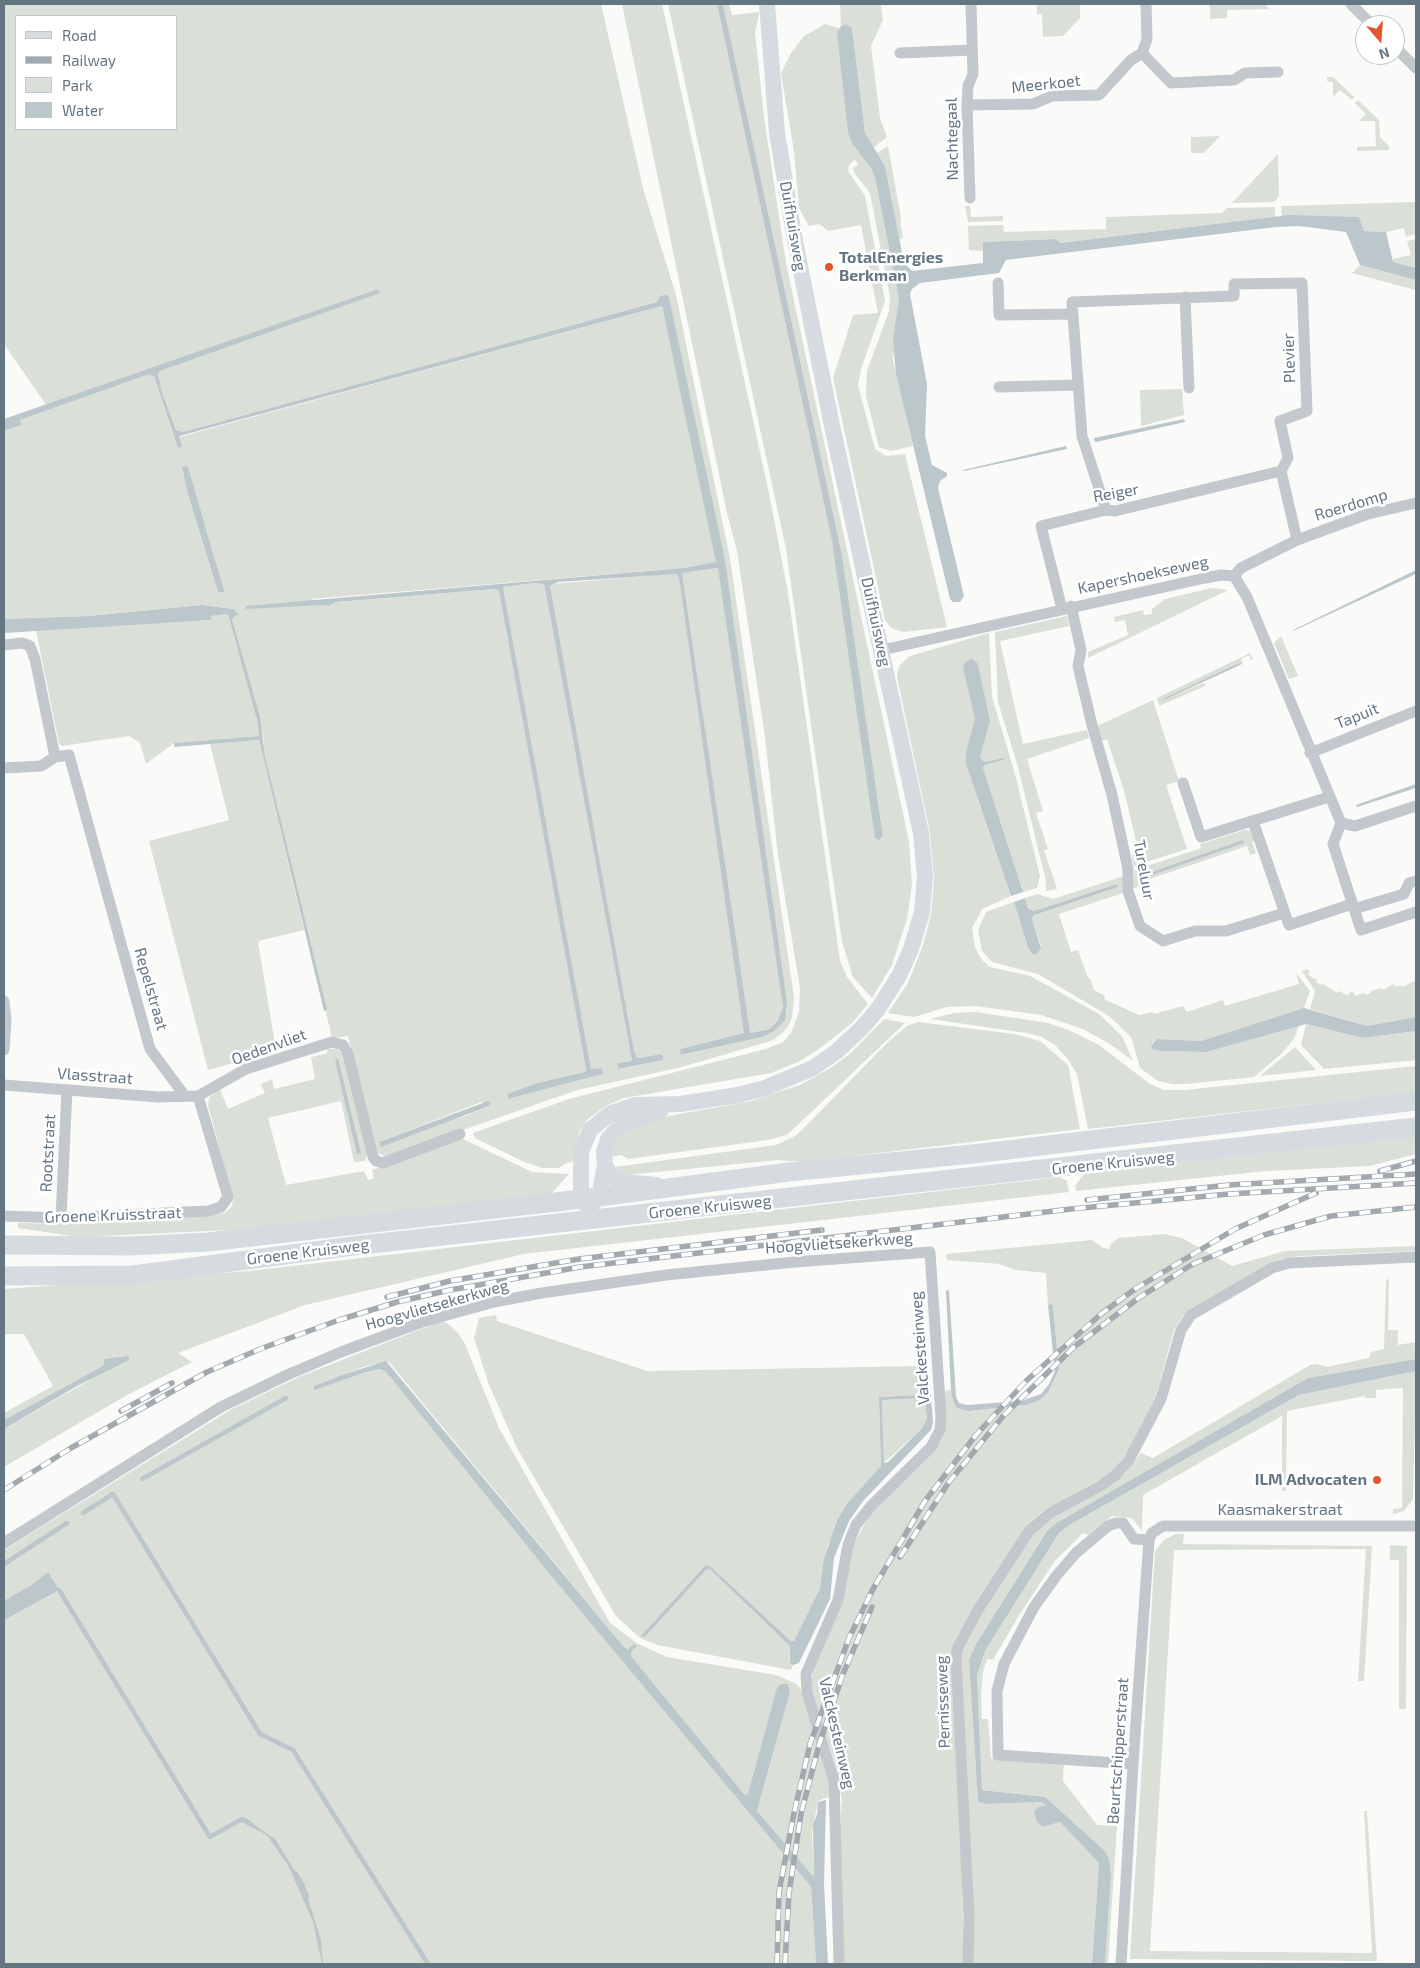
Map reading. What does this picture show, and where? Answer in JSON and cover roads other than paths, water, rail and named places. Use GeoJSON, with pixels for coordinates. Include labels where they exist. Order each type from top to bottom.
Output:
{"type":"FeatureCollection","features":[{"type":"Feature","properties":{"kind":"main road","name":"Duifhuisweg"},"geometry":{"type":"LineString","coordinates":[[592,1206],[605,1165],[604,1152],[608,1139],[620,1126],[635,1118],[680,1104],[765,1088],[813,1068],[836,1052],[862,1028],[899,976],[912,949],[922,912],[925,877],[921,833],[831,421],[791,218],[777,133],[767,4]]}},
{"type":"Feature","properties":{"kind":"main road","name":"Groene Kruisweg"},"geometry":{"type":"LineString","coordinates":[[4,1276],[133,1274],[353,1246],[572,1223],[592,1206],[675,1186],[789,1172],[982,1153],[1416,1101]]}},
{"type":"Feature","properties":{"kind":"main road","name":"Duifhuisweg"},"geometry":{"type":"LineString","coordinates":[[592,1206],[581,1152],[590,1130],[611,1113],[635,1105],[680,1104]]}},
{"type":"Feature","properties":{"kind":"main road","name":"Groene Kruisweg"},"geometry":{"type":"LineString","coordinates":[[43,1247],[130,1246],[208,1242],[1416,1127]]}},
{"type":"Feature","properties":{"kind":"main road"},"geometry":{"type":"LineString","coordinates":[[605,1165],[612,1177],[624,1182],[675,1186]]}},
{"type":"Feature","properties":{"kind":"main road","name":"Groene Kruisstraat"},"geometry":{"type":"LineString","coordinates":[[4,1245],[43,1247]]}},
{"type":"Feature","properties":{"kind":"street","name":"Nachtegaal"},"geometry":{"type":"LineString","coordinates":[[970,198],[967,105],[968,86],[973,74],[971,4]]}},
{"type":"Feature","properties":{"kind":"street"},"geometry":{"type":"LineString","coordinates":[[1146,4],[1146,39],[1142,53],[1170,83],[1234,80],[1245,73],[1278,72]]}},
{"type":"Feature","properties":{"kind":"street"},"geometry":{"type":"LineString","coordinates":[[1351,4],[1362,15]]}},
{"type":"Feature","properties":{"kind":"street"},"geometry":{"type":"LineString","coordinates":[[900,53],[972,50]]}},
{"type":"Feature","properties":{"kind":"street","name":"Meerkoet"},"geometry":{"type":"LineString","coordinates":[[967,105],[1033,104],[1052,96],[1099,95],[1131,60],[1142,53]]}},
{"type":"Feature","properties":{"kind":"street"},"geometry":{"type":"LineString","coordinates":[[1405,57],[1416,68]]}},
{"type":"Feature","properties":{"kind":"street","name":"Plevier"},"geometry":{"type":"LineString","coordinates":[[1073,314],[1072,302],[1234,296],[1234,284],[1302,282],[1307,411],[1280,421],[1288,458],[1281,471],[1297,540]]}},
{"type":"Feature","properties":{"kind":"street"},"geometry":{"type":"LineString","coordinates":[[998,283],[999,315],[1073,314],[1082,436],[1106,510]]}},
{"type":"Feature","properties":{"kind":"street"},"geometry":{"type":"LineString","coordinates":[[1185,297],[1189,388]]}},
{"type":"Feature","properties":{"kind":"street"},"geometry":{"type":"LineString","coordinates":[[999,387],[1078,385]]}},
{"type":"Feature","properties":{"kind":"street","name":"Reiger"},"geometry":{"type":"LineString","coordinates":[[1067,607],[1041,526],[1106,510],[1115,511],[1281,471]]}},
{"type":"Feature","properties":{"kind":"street","name":"Roerdomp"},"geometry":{"type":"LineString","coordinates":[[1234,576],[1241,568],[1297,540],[1368,514],[1416,502]]}},
{"type":"Feature","properties":{"kind":"street","name":"Kapershoekseweg"},"geometry":{"type":"LineString","coordinates":[[882,650],[1067,607],[1221,575],[1234,576]]}},
{"type":"Feature","properties":{"kind":"street"},"geometry":{"type":"LineString","coordinates":[[1234,576],[1247,597],[1310,753],[1341,823],[1333,844],[1361,930],[1416,912]]}},
{"type":"Feature","properties":{"kind":"street","name":"Tureluur"},"geometry":{"type":"LineString","coordinates":[[1067,607],[1081,650],[1078,666],[1112,795],[1128,869],[1128,891],[1140,926],[1163,941],[1195,930],[1226,931],[1284,913]]}},
{"type":"Feature","properties":{"kind":"street"},"geometry":{"type":"LineString","coordinates":[[4,645],[22,643],[30,646],[35,659],[55,757],[41,766],[4,768]]}},
{"type":"Feature","properties":{"kind":"street","name":"Tapuit"},"geometry":{"type":"LineString","coordinates":[[1310,753],[1416,711]]}},
{"type":"Feature","properties":{"kind":"street","name":"Repelstraat"},"geometry":{"type":"LineString","coordinates":[[55,757],[69,755],[150,1048],[185,1096]]}},
{"type":"Feature","properties":{"kind":"street"},"geometry":{"type":"LineString","coordinates":[[1183,783],[1201,838],[1329,797]]}},
{"type":"Feature","properties":{"kind":"street"},"geometry":{"type":"LineString","coordinates":[[1341,823],[1355,826],[1416,806]]}},
{"type":"Feature","properties":{"kind":"street"},"geometry":{"type":"LineString","coordinates":[[1253,821],[1288,925],[1404,894],[1410,883],[1416,881]]}},
{"type":"Feature","properties":{"kind":"street"},"geometry":{"type":"LineString","coordinates":[[4,1001],[6,1020],[4,1050]]}},
{"type":"Feature","properties":{"kind":"street","name":"Oedenvliet"},"geometry":{"type":"LineString","coordinates":[[198,1096],[246,1069],[332,1042],[343,1044],[348,1054],[373,1157],[376,1161],[383,1163],[460,1134]]}},
{"type":"Feature","properties":{"kind":"street","name":"Vlasstraat"},"geometry":{"type":"LineString","coordinates":[[4,1085],[158,1097],[185,1096]]}},
{"type":"Feature","properties":{"kind":"street","name":"Rootstraat"},"geometry":{"type":"LineString","coordinates":[[61,1218],[67,1090]]}},
{"type":"Feature","properties":{"kind":"street"},"geometry":{"type":"LineString","coordinates":[[185,1096],[198,1096]]}},
{"type":"Feature","properties":{"kind":"street","name":"Groene Kruisstraat"},"geometry":{"type":"LineString","coordinates":[[4,1216],[61,1218],[208,1211],[221,1207],[228,1197],[198,1096]]}},
{"type":"Feature","properties":{"kind":"street","name":"Hoogvlietsekerkweg"},"geometry":{"type":"LineString","coordinates":[[4,1543],[221,1407],[296,1371],[422,1322],[494,1302],[647,1278],[795,1262],[930,1252]]}},
{"type":"Feature","properties":{"kind":"street","name":"Valckesteinweg"},"geometry":{"type":"LineString","coordinates":[[839,1964],[834,1781],[807,1693],[806,1674],[838,1600],[848,1545],[856,1525],[870,1506],[931,1447],[940,1430],[941,1412],[930,1252]]}},
{"type":"Feature","properties":{"kind":"street","name":"Pernisseweg"},"geometry":{"type":"LineString","coordinates":[[968,1964],[969,1917],[956,1657],[958,1647],[979,1608],[1029,1531],[1050,1513],[1100,1486],[1116,1475],[1129,1460],[1148,1428],[1161,1399],[1181,1330],[1191,1315],[1272,1268],[1289,1263],[1416,1257]]}},
{"type":"Feature","properties":{"kind":"street"},"geometry":{"type":"LineString","coordinates":[[1132,1764],[998,1755],[997,1690],[1004,1664],[1034,1606],[1076,1554],[1108,1526],[1116,1523],[1123,1523],[1134,1539],[1149,1540]]}},
{"type":"Feature","properties":{"kind":"street","name":"Kaasmakerstraat"},"geometry":{"type":"LineString","coordinates":[[1149,1540],[1152,1533],[1163,1526],[1416,1526]]}},
{"type":"Feature","properties":{"kind":"street","name":"Beurtschipperstraat"},"geometry":{"type":"LineString","coordinates":[[1121,1964],[1132,1764],[1149,1540]]}},
{"type":"Feature","properties":{"kind":"water"},"geometry":{"type":"Polygon","coordinates":[[[717,4],[723,4],[842,555],[883,836],[879,840],[875,838],[832,541],[717,4]]]}},
{"type":"Feature","properties":{"kind":"water"},"geometry":{"type":"Polygon","coordinates":[[[846,24],[852,28],[865,133],[885,166],[904,263],[912,271],[983,263],[983,242],[1056,239],[1060,243],[1289,215],[1359,217],[1364,231],[1386,232],[1393,262],[1416,268],[1416,280],[1360,265],[1346,232],[1299,226],[1276,227],[1006,260],[999,273],[920,283],[912,289],[910,294],[927,384],[925,436],[932,465],[947,473],[947,476],[940,481],[938,488],[964,596],[960,602],[953,602],[950,599],[896,374],[893,341],[899,299],[875,178],[872,170],[852,143],[848,132],[837,32],[841,26],[846,24]]]}},
{"type":"Feature","properties":{"kind":"water"},"geometry":{"type":"Polygon","coordinates":[[[378,289],[380,293],[160,371],[158,374],[162,392],[176,430],[183,432],[657,302],[660,296],[666,295],[669,297],[725,559],[787,1004],[785,1020],[774,1031],[762,1037],[681,1055],[680,1049],[744,1033],[679,578],[676,574],[558,582],[550,586],[634,1051],[637,1058],[662,1054],[664,1060],[618,1069],[618,1063],[632,1061],[545,588],[544,584],[533,583],[503,587],[591,1069],[602,1068],[603,1074],[508,1099],[507,1094],[537,1083],[585,1072],[586,1069],[499,591],[495,589],[336,602],[330,606],[246,609],[246,606],[683,568],[716,562],[662,306],[179,436],[182,447],[178,448],[154,376],[147,375],[20,420],[22,425],[4,431],[4,419],[378,289]],[[718,568],[682,573],[750,1033],[770,1029],[778,1020],[783,1007],[718,568]]]}},
{"type":"Feature","properties":{"kind":"water"},"geometry":{"type":"Polygon","coordinates":[[[1184,419],[1185,422],[1096,442],[1094,440],[1094,438],[1184,419]]]}},
{"type":"Feature","properties":{"kind":"water"},"geometry":{"type":"Polygon","coordinates":[[[1066,446],[1067,449],[963,470],[1066,446]]]}},
{"type":"Feature","properties":{"kind":"water"},"geometry":{"type":"Polygon","coordinates":[[[188,466],[225,592],[218,592],[187,491],[182,467],[188,466]]]}},
{"type":"Feature","properties":{"kind":"water"},"geometry":{"type":"Polygon","coordinates":[[[1416,570],[1416,574],[1293,631],[1293,630],[1416,570]]]}},
{"type":"Feature","properties":{"kind":"water"},"geometry":{"type":"Polygon","coordinates":[[[202,605],[234,609],[238,614],[232,619],[260,717],[265,756],[327,1010],[324,1011],[259,740],[174,747],[174,743],[259,736],[258,724],[228,614],[211,616],[211,620],[4,633],[4,619],[89,616],[202,605]]]}},
{"type":"Feature","properties":{"kind":"water"},"geometry":{"type":"Polygon","coordinates":[[[972,659],[978,664],[990,721],[980,758],[985,762],[1004,758],[1003,760],[985,765],[983,768],[1023,892],[1011,896],[966,764],[966,752],[975,719],[963,667],[965,662],[972,659]]]}},
{"type":"Feature","properties":{"kind":"water"},"geometry":{"type":"Polygon","coordinates":[[[1239,663],[1240,665],[1163,699],[1239,663]]]}},
{"type":"Feature","properties":{"kind":"water"},"geometry":{"type":"Polygon","coordinates":[[[1416,784],[1416,788],[1357,807],[1356,805],[1416,784]]]}},
{"type":"Feature","properties":{"kind":"water"},"geometry":{"type":"Polygon","coordinates":[[[1243,840],[1244,843],[1146,877],[1144,875],[1243,840]]]}},
{"type":"Feature","properties":{"kind":"water"},"geometry":{"type":"Polygon","coordinates":[[[1117,884],[1118,887],[1034,915],[1032,919],[1041,948],[1036,955],[1028,948],[1014,902],[1025,898],[1028,908],[1034,911],[1117,884]]]}},
{"type":"Feature","properties":{"kind":"water"},"geometry":{"type":"Polygon","coordinates":[[[1304,1008],[1367,1026],[1416,1017],[1416,1031],[1363,1038],[1306,1024],[1206,1052],[1160,1051],[1153,1049],[1151,1046],[1157,1039],[1201,1041],[1304,1008]]]}},
{"type":"Feature","properties":{"kind":"water"},"geometry":{"type":"Polygon","coordinates":[[[338,1059],[361,1153],[357,1154],[335,1060],[338,1059]]]}},
{"type":"Feature","properties":{"kind":"water"},"geometry":{"type":"Polygon","coordinates":[[[488,1101],[491,1104],[489,1106],[381,1147],[379,1142],[488,1101]]]}},
{"type":"Feature","properties":{"kind":"water"},"geometry":{"type":"Polygon","coordinates":[[[949,1290],[956,1397],[959,1403],[967,1405],[1021,1401],[1041,1394],[1049,1384],[1055,1371],[1048,1305],[1051,1304],[1053,1306],[1059,1370],[1049,1391],[1040,1400],[1027,1405],[969,1411],[957,1408],[953,1401],[951,1390],[946,1291],[949,1290]]]}},
{"type":"Feature","properties":{"kind":"water"},"geometry":{"type":"Polygon","coordinates":[[[129,1356],[129,1360],[77,1386],[4,1429],[4,1420],[103,1366],[104,1359],[129,1356]]]}},
{"type":"Feature","properties":{"kind":"water"},"geometry":{"type":"Polygon","coordinates":[[[1416,1359],[1416,1371],[1299,1395],[1071,1524],[1059,1533],[985,1651],[977,1675],[982,1790],[1045,1797],[1103,1849],[1109,1859],[1111,1877],[1105,1964],[1092,1964],[1099,1863],[1060,1822],[1042,1827],[1037,1822],[1034,1812],[1039,1807],[1047,1805],[1041,1802],[986,1804],[978,1802],[969,1660],[976,1644],[1047,1531],[1055,1524],[1308,1378],[1416,1359]]]}},
{"type":"Feature","properties":{"kind":"water"},"geometry":{"type":"Polygon","coordinates":[[[386,1361],[624,1647],[628,1649],[634,1644],[637,1646],[632,1651],[631,1656],[745,1795],[748,1794],[777,1688],[781,1684],[788,1684],[790,1692],[757,1811],[814,1877],[813,1825],[817,1814],[818,1802],[826,1800],[824,1884],[828,1964],[816,1964],[811,1887],[548,1572],[386,1372],[380,1369],[366,1372],[314,1390],[314,1386],[386,1361]]]}},
{"type":"Feature","properties":{"kind":"water"},"geometry":{"type":"Polygon","coordinates":[[[930,1385],[933,1422],[931,1430],[863,1501],[849,1521],[834,1558],[830,1599],[799,1663],[793,1665],[790,1663],[790,1646],[710,1569],[706,1570],[645,1637],[641,1636],[705,1566],[709,1565],[791,1641],[794,1641],[820,1588],[824,1559],[837,1521],[847,1504],[881,1466],[879,1397],[922,1395],[924,1393],[923,1386],[930,1385]],[[925,1399],[882,1400],[884,1463],[888,1462],[922,1428],[927,1418],[925,1399]]]}},
{"type":"Feature","properties":{"kind":"water"},"geometry":{"type":"Polygon","coordinates":[[[48,1572],[59,1590],[4,1620],[4,1601],[32,1585],[48,1572]]]}},
{"type":"Feature","properties":{"kind":"water"},"geometry":{"type":"Polygon","coordinates":[[[248,1820],[276,1840],[299,1878],[321,1940],[323,1964],[313,1922],[289,1867],[267,1835],[247,1825],[248,1820]]]}},
{"type":"Feature","properties":{"kind":"waterway"},"geometry":{"type":"LineString","coordinates":[[142,1479],[286,1398]]}},
{"type":"Feature","properties":{"kind":"waterway"},"geometry":{"type":"LineString","coordinates":[[83,1513],[113,1494],[260,1734],[293,1750],[428,1964]]}},
{"type":"Feature","properties":{"kind":"waterway"},"geometry":{"type":"LineString","coordinates":[[4,1564],[67,1523]]}},
{"type":"Feature","properties":{"kind":"waterway"},"geometry":{"type":"LineString","coordinates":[[59,1590],[210,1837],[242,1819],[252,1825]]}},
{"type":"Feature","properties":{"kind":"waterway"},"geometry":{"type":"LineString","coordinates":[[295,1873],[307,1897]]}},
{"type":"Feature","properties":{"kind":"railway"},"geometry":{"type":"LineString","coordinates":[[1380,1171],[1416,1161]]}},
{"type":"Feature","properties":{"kind":"railway"},"geometry":{"type":"LineString","coordinates":[[1087,1200],[1229,1185],[1416,1174]]}},
{"type":"Feature","properties":{"kind":"railway"},"geometry":{"type":"LineString","coordinates":[[4,1490],[71,1448],[207,1372],[260,1349],[339,1320],[397,1302],[450,1290],[580,1267],[1071,1209],[1229,1194],[1416,1183]]}},
{"type":"Feature","properties":{"kind":"railway"},"geometry":{"type":"LineString","coordinates":[[777,1964],[779,1892],[794,1813],[810,1744],[849,1638],[873,1589],[925,1501],[976,1435],[1026,1381],[1101,1314],[1135,1289],[1235,1229],[1316,1193]]}},
{"type":"Feature","properties":{"kind":"railway"},"geometry":{"type":"LineString","coordinates":[[900,1557],[949,1482],[1004,1415],[1074,1347],[1140,1297],[1193,1264],[1264,1235],[1331,1216],[1416,1207]]}},
{"type":"Feature","properties":{"kind":"railway"},"geometry":{"type":"LineString","coordinates":[[387,1297],[450,1281],[579,1259],[822,1230]]}},
{"type":"Feature","properties":{"kind":"railway"},"geometry":{"type":"LineString","coordinates":[[121,1411],[172,1383]]}},
{"type":"Feature","properties":{"kind":"railway"},"geometry":{"type":"LineString","coordinates":[[785,1964],[789,1893],[801,1814],[819,1745],[843,1674],[872,1607]]}},
{"type":"Feature","properties":{"kind":"place","name":"TotalEnergies Berkman"},"geometry":{"type":"Point","coordinates":[829,267]}},
{"type":"Feature","properties":{"kind":"place","name":"ILM Advocaten"},"geometry":{"type":"Point","coordinates":[1377,1480]}}]}
